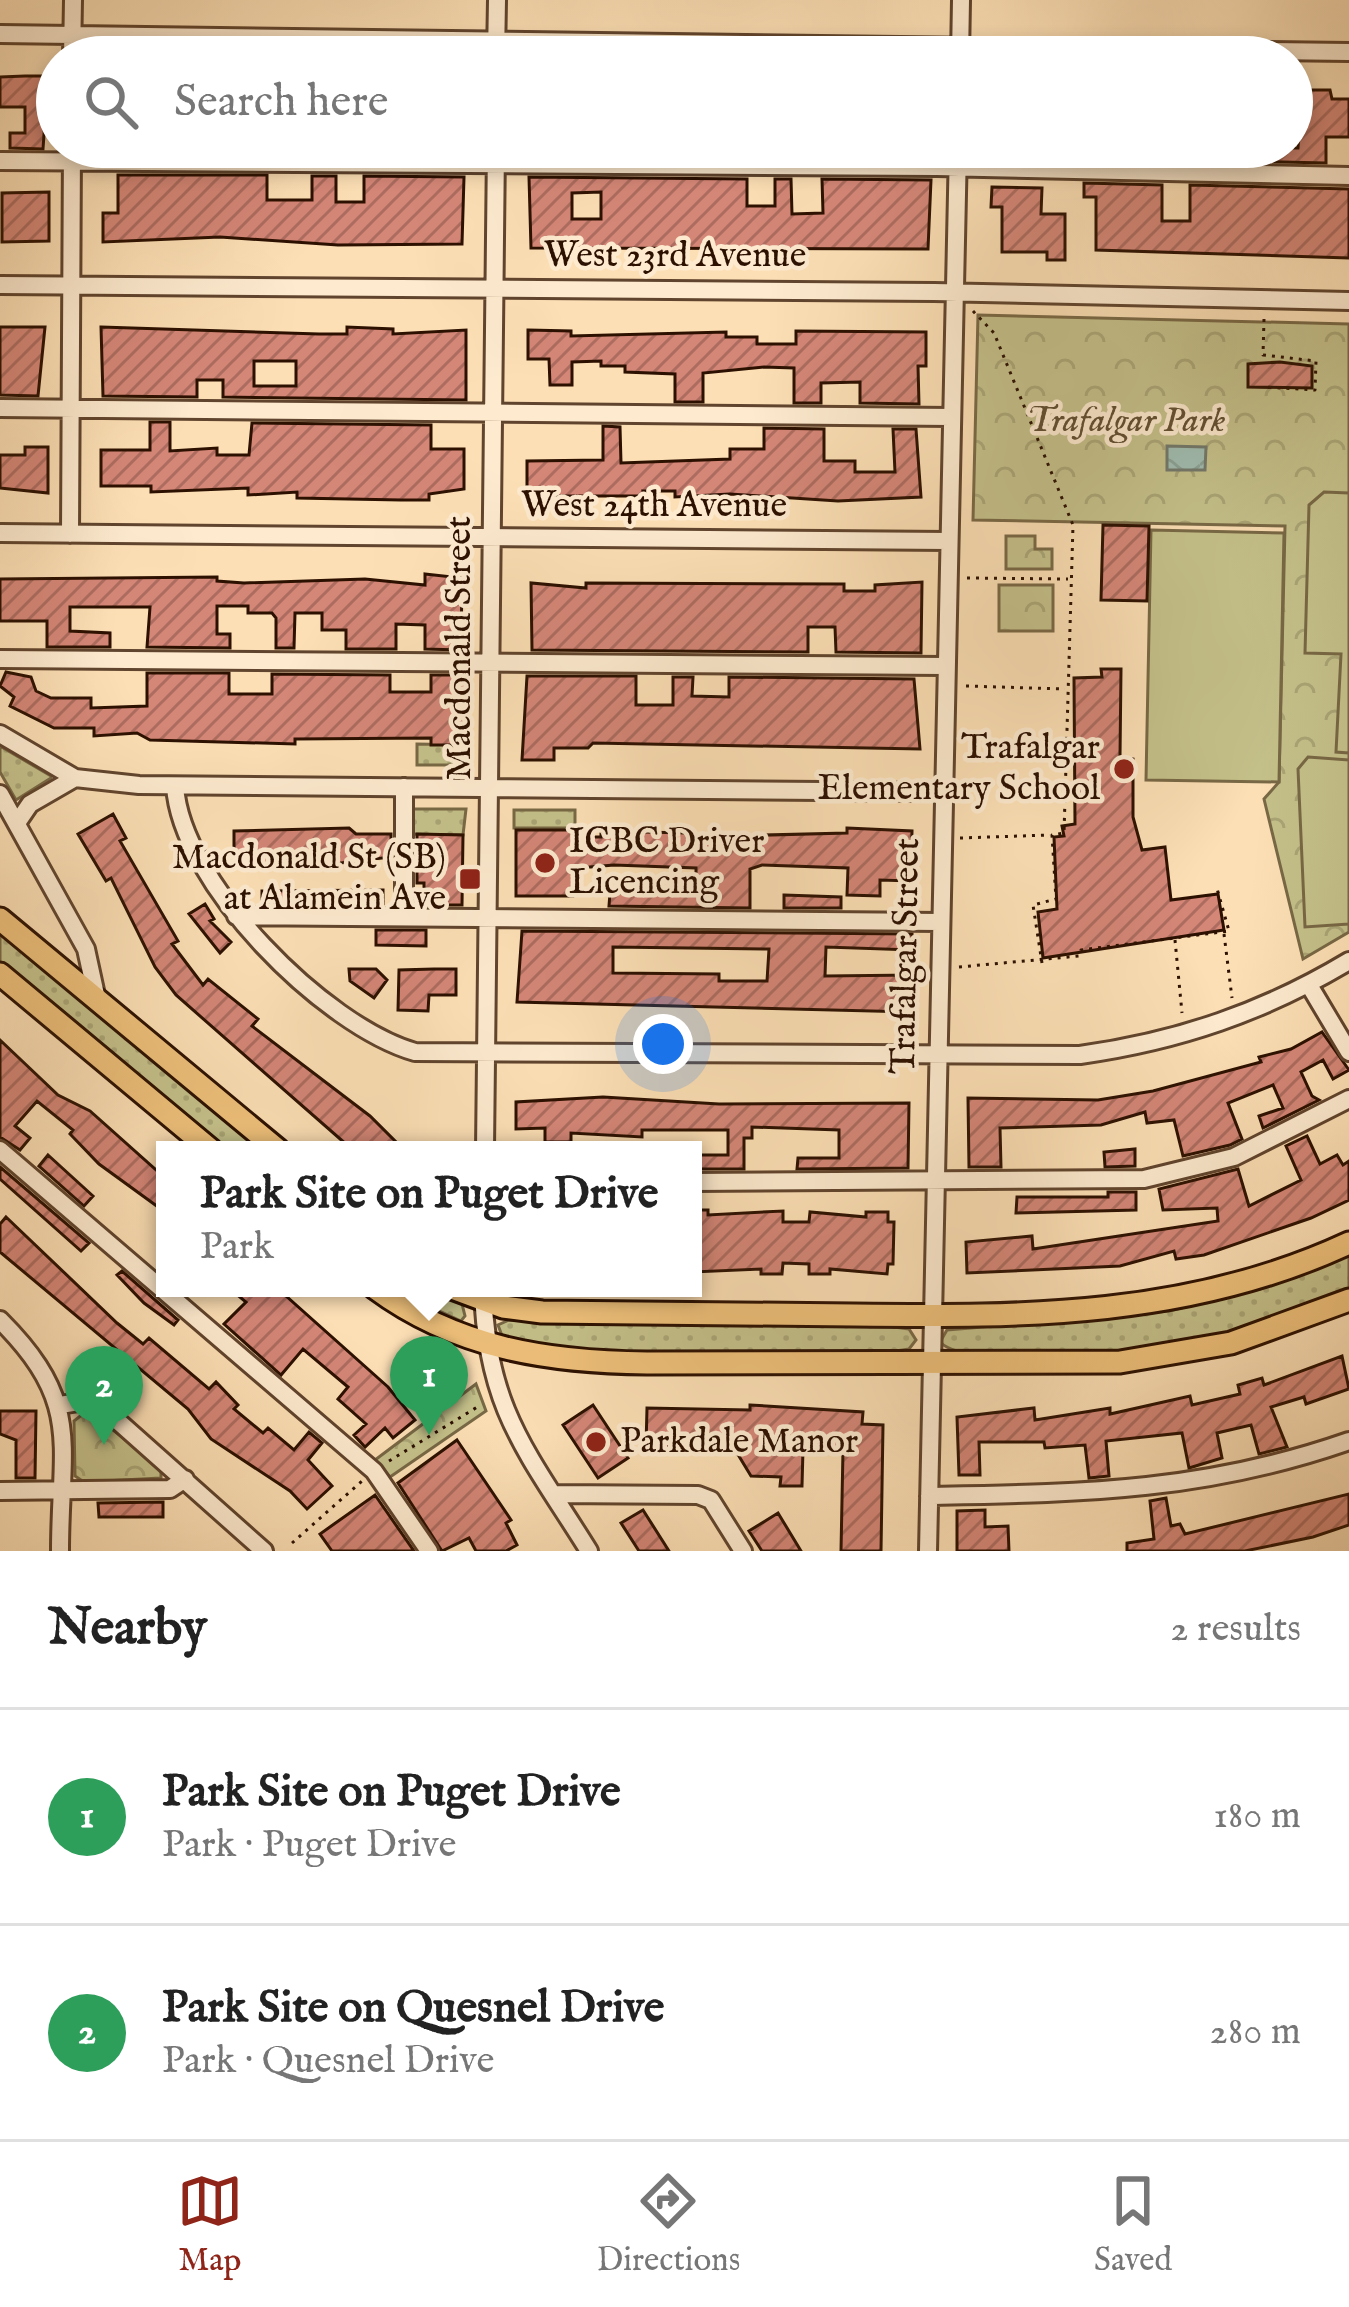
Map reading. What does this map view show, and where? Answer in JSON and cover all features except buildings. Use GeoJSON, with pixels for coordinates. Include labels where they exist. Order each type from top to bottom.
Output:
{"type":"FeatureCollection","features":[{"type":"Feature","properties":{"kind":"main road"},"geometry":{"type":"LineString","coordinates":[[0,919],[267,1141]]}},
{"type":"Feature","properties":{"kind":"main road"},"geometry":{"type":"LineString","coordinates":[[0,974],[200,1141]]}},
{"type":"Feature","properties":{"kind":"main road"},"geometry":{"type":"LineString","coordinates":[[490,1297],[542,1312],[1059,1315],[1149,1306],[1238,1286],[1349,1244]]}},
{"type":"Feature","properties":{"kind":"main road"},"geometry":{"type":"LineString","coordinates":[[389,1297],[432,1324],[484,1343],[572,1362],[1082,1365],[1175,1355],[1269,1331],[1349,1300]]}},
{"type":"Feature","properties":{"kind":"street"},"geometry":{"type":"LineString","coordinates":[[73,0],[73,35]]}},
{"type":"Feature","properties":{"kind":"street"},"geometry":{"type":"LineString","coordinates":[[496,36],[497,0]]}},
{"type":"Feature","properties":{"kind":"street"},"geometry":{"type":"LineString","coordinates":[[960,36],[961,0]]}},
{"type":"Feature","properties":{"kind":"street"},"geometry":{"type":"LineString","coordinates":[[0,34],[106,36]]}},
{"type":"Feature","properties":{"kind":"street"},"geometry":{"type":"LineString","coordinates":[[1313,52],[1349,52]]}},
{"type":"Feature","properties":{"kind":"street"},"geometry":{"type":"LineString","coordinates":[[0,161],[36,158]]}},
{"type":"Feature","properties":{"kind":"street"},"geometry":{"type":"LineString","coordinates":[[70,534],[72,168]]}},
{"type":"Feature","properties":{"kind":"street","name":"Macdonald Street"},"geometry":{"type":"LineString","coordinates":[[485,1141],[496,168]]}},
{"type":"Feature","properties":{"kind":"street","name":"Trafalgar Street"},"geometry":{"type":"LineString","coordinates":[[928,1551],[928,1362],[958,168]]}},
{"type":"Feature","properties":{"kind":"street"},"geometry":{"type":"LineString","coordinates":[[1001,168],[1349,176]]}},
{"type":"Feature","properties":{"kind":"street","name":"West 23rd Avenue"},"geometry":{"type":"LineString","coordinates":[[0,285],[953,292],[1349,301]]}},
{"type":"Feature","properties":{"kind":"street"},"geometry":{"type":"LineString","coordinates":[[0,408],[951,417]]}},
{"type":"Feature","properties":{"kind":"street","name":"West 24th Avenue"},"geometry":{"type":"LineString","coordinates":[[0,533],[948,541]]}},
{"type":"Feature","properties":{"kind":"street"},"geometry":{"type":"LineString","coordinates":[[0,659],[945,666]]}},
{"type":"Feature","properties":{"kind":"street"},"geometry":{"type":"LineString","coordinates":[[0,734],[75,778],[175,786],[943,792]]}},
{"type":"Feature","properties":{"kind":"street"},"geometry":{"type":"LineString","coordinates":[[17,823],[30,804],[75,778]]}},
{"type":"Feature","properties":{"kind":"street"},"geometry":{"type":"LineString","coordinates":[[175,786],[177,814],[236,916],[364,1033],[415,1052],[1080,1055],[1136,1047],[1232,1020],[1349,961]]}},
{"type":"Feature","properties":{"kind":"street"},"geometry":{"type":"LineString","coordinates":[[404,787],[404,917]]}},
{"type":"Feature","properties":{"kind":"street"},"geometry":{"type":"LineString","coordinates":[[0,794],[86,949],[96,995]]}},
{"type":"Feature","properties":{"kind":"street"},"geometry":{"type":"LineString","coordinates":[[236,916],[940,922]]}},
{"type":"Feature","properties":{"kind":"street"},"geometry":{"type":"LineString","coordinates":[[1309,985],[1349,1052]]}},
{"type":"Feature","properties":{"kind":"street"},"geometry":{"type":"LineString","coordinates":[[702,1182],[1144,1179],[1234,1157],[1349,1099]]}},
{"type":"Feature","properties":{"kind":"street"},"geometry":{"type":"LineString","coordinates":[[0,1150],[156,1284]]}},
{"type":"Feature","properties":{"kind":"street"},"geometry":{"type":"LineString","coordinates":[[171,1297],[374,1471],[429,1551]]}},
{"type":"Feature","properties":{"kind":"street"},"geometry":{"type":"LineString","coordinates":[[483,1297],[484,1343],[506,1415],[589,1551]]}},
{"type":"Feature","properties":{"kind":"street"},"geometry":{"type":"LineString","coordinates":[[4,1330],[35,1355],[60,1405],[60,1551]]}},
{"type":"Feature","properties":{"kind":"street"},"geometry":{"type":"LineString","coordinates":[[60,1405],[85,1401],[102,1407],[264,1551]]}},
{"type":"Feature","properties":{"kind":"street"},"geometry":{"type":"LineString","coordinates":[[929,1496],[1108,1493],[1210,1481],[1349,1441]]}},
{"type":"Feature","properties":{"kind":"street"},"geometry":{"type":"LineString","coordinates":[[0,1491],[170,1489],[185,1479]]}},
{"type":"Feature","properties":{"kind":"street"},"geometry":{"type":"LineString","coordinates":[[554,1494],[698,1495],[711,1500],[743,1551]]}},
{"type":"Feature","properties":{"kind":"path"},"geometry":{"type":"LineString","coordinates":[[960,838],[1064,833],[1073,525],[994,333],[973,311]]}},
{"type":"Feature","properties":{"kind":"path"},"geometry":{"type":"LineString","coordinates":[[1264,319],[1263,355],[1316,361],[1315,390],[1264,387]]}},
{"type":"Feature","properties":{"kind":"path"},"geometry":{"type":"LineString","coordinates":[[967,578],[1070,579]]}},
{"type":"Feature","properties":{"kind":"path"},"geometry":{"type":"LineString","coordinates":[[964,686],[1066,689]]}},
{"type":"Feature","properties":{"kind":"path"},"geometry":{"type":"LineString","coordinates":[[1042,962],[1033,905],[1057,899],[1052,835]]}},
{"type":"Feature","properties":{"kind":"path"},"geometry":{"type":"LineString","coordinates":[[957,967],[1042,962],[1079,956],[1081,950],[1229,931],[1216,885]]}},
{"type":"Feature","properties":{"kind":"path"},"geometry":{"type":"LineString","coordinates":[[1223,932],[1232,998]]}},
{"type":"Feature","properties":{"kind":"path"},"geometry":{"type":"LineString","coordinates":[[1175,940],[1182,1015]]}},
{"type":"Feature","properties":{"kind":"path"},"geometry":{"type":"LineString","coordinates":[[466,1413],[479,1406]]}},
{"type":"Feature","properties":{"kind":"path"},"geometry":{"type":"LineString","coordinates":[[292,1544],[310,1528]]}},
{"type":"Feature","properties":{"kind":"green space","name":"Trafalgar Park"},"geometry":{"type":"Polygon","coordinates":[[[978,315],[1349,324],[1349,932],[1303,959],[1264,799],[1279,782],[1285,526],[973,520],[978,315]]]}},
{"type":"Feature","properties":{"kind":"green space"},"geometry":{"type":"Polygon","coordinates":[[[1324,492],[1349,493],[1349,753],[1336,752],[1341,654],[1305,653],[1309,505],[1324,492]]]}},
{"type":"Feature","properties":{"kind":"green space"},"geometry":{"type":"Polygon","coordinates":[[[1151,530],[1284,533],[1279,782],[1146,780],[1151,530]]]}},
{"type":"Feature","properties":{"kind":"green space"},"geometry":{"type":"Polygon","coordinates":[[[1006,536],[1035,536],[1035,549],[1052,549],[1052,569],[1006,569],[1006,536]]]}},
{"type":"Feature","properties":{"kind":"green space"},"geometry":{"type":"Polygon","coordinates":[[[999,585],[1053,585],[1053,631],[999,631],[999,585]]]}},
{"type":"Feature","properties":{"kind":"green space"},"geometry":{"type":"Polygon","coordinates":[[[417,744],[465,745],[466,765],[417,765],[417,744]]]}},
{"type":"Feature","properties":{"kind":"green space"},"geometry":{"type":"Polygon","coordinates":[[[0,746],[51,778],[16,800],[0,772],[0,746]]]}},
{"type":"Feature","properties":{"kind":"green space"},"geometry":{"type":"Polygon","coordinates":[[[1308,757],[1349,760],[1349,924],[1305,927],[1298,769],[1308,757]]]}},
{"type":"Feature","properties":{"kind":"green space"},"geometry":{"type":"Polygon","coordinates":[[[407,809],[466,809],[463,835],[406,834],[407,809]]]}},
{"type":"Feature","properties":{"kind":"green space"},"geometry":{"type":"Polygon","coordinates":[[[514,810],[575,810],[575,828],[514,828],[514,810]]]}},
{"type":"Feature","properties":{"kind":"green space"},"geometry":{"type":"Polygon","coordinates":[[[0,930],[253,1141],[212,1141],[0,964],[0,930]]]}},
{"type":"Feature","properties":{"kind":"green space"},"geometry":{"type":"Polygon","coordinates":[[[1349,1254],[1349,1291],[1201,1340],[1031,1358],[959,1352],[940,1342],[947,1330],[1169,1311],[1260,1289],[1349,1254]]]}},
{"type":"Feature","properties":{"kind":"green space"},"geometry":{"type":"Polygon","coordinates":[[[409,1297],[448,1297],[462,1304],[465,1316],[461,1321],[409,1297]]]}},
{"type":"Feature","properties":{"kind":"green space"},"geometry":{"type":"Polygon","coordinates":[[[509,1320],[856,1322],[909,1329],[916,1340],[909,1349],[863,1356],[588,1355],[504,1341],[498,1325],[509,1320]]]}},
{"type":"Feature","properties":{"kind":"green space"},"geometry":{"type":"Polygon","coordinates":[[[476,1384],[486,1411],[390,1477],[375,1460],[476,1384]]]}},
{"type":"Feature","properties":{"kind":"green space"},"geometry":{"type":"Polygon","coordinates":[[[88,1410],[161,1468],[161,1478],[84,1482],[75,1476],[74,1421],[88,1410]]]}},
{"type":"Feature","properties":{"kind":"water"},"geometry":{"type":"Polygon","coordinates":[[[1167,446],[1206,447],[1205,470],[1167,470],[1167,446]]]}},
{"type":"Feature","properties":{"kind":"place","name":"Trafalgar Elementary School"},"geometry":{"type":"Point","coordinates":[1124,769]}},
{"type":"Feature","properties":{"kind":"place","name":"ICBC Driver Licencing"},"geometry":{"type":"Point","coordinates":[545,863]}},
{"type":"Feature","properties":{"kind":"place","name":"Macdonald St (SB) at Alamein Ave"},"geometry":{"type":"Point","coordinates":[470,879]}},
{"type":"Feature","properties":{"kind":"place","name":"Park Site on Puget Drive"},"geometry":{"type":"Point","coordinates":[429,1435]}},
{"type":"Feature","properties":{"kind":"place","name":"Parkdale Manor"},"geometry":{"type":"Point","coordinates":[596,1442]}},
{"type":"Feature","properties":{"kind":"place","name":"Park Site on Quesnel Drive"},"geometry":{"type":"Point","coordinates":[104,1445]}}]}
